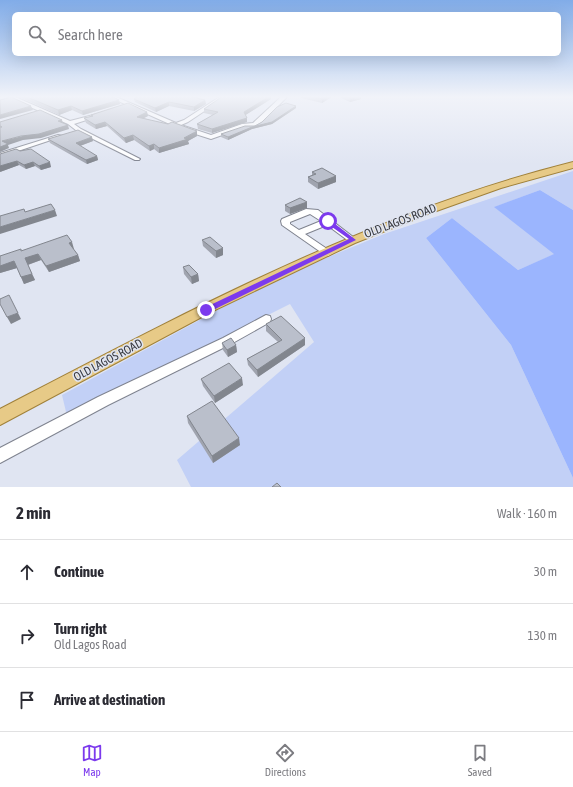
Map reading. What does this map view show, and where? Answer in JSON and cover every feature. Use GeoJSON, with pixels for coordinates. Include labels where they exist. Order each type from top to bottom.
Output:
{"type":"FeatureCollection","features":[{"type":"Feature","properties":{"kind":"main road","name":"OLD LAGOS ROAD"},"geometry":{"type":"LineString","coordinates":[[0,416],[173,326],[272,277],[328,253],[353,240],[474,193],[573,165]]}},
{"type":"Feature","properties":{"kind":"street"},"geometry":{"type":"LineString","coordinates":[[59,119],[137,159]]}},
{"type":"Feature","properties":{"kind":"street"},"geometry":{"type":"LineString","coordinates":[[70,123],[84,119]]}},
{"type":"Feature","properties":{"kind":"street"},"geometry":{"type":"LineString","coordinates":[[163,119],[203,136],[211,137],[220,135],[238,127],[259,122],[262,119]]}},
{"type":"Feature","properties":{"kind":"street"},"geometry":{"type":"LineString","coordinates":[[176,125],[189,119]]}},
{"type":"Feature","properties":{"kind":"street"},"geometry":{"type":"LineString","coordinates":[[0,155],[79,130]]}},
{"type":"Feature","properties":{"kind":"street"},"geometry":{"type":"LineString","coordinates":[[328,253],[286,225],[285,221],[312,211],[353,240]]}},
{"type":"Feature","properties":{"kind":"street"},"geometry":{"type":"LineString","coordinates":[[299,233],[328,221]]}},
{"type":"Feature","properties":{"kind":"street"},"geometry":{"type":"LineString","coordinates":[[0,456],[103,401],[226,341],[266,319]]}},
{"type":"Feature","properties":{"kind":"shaded area"},"geometry":{"type":"Polygon","coordinates":[[[573,171],[573,210],[540,190],[495,207],[555,254],[518,270],[452,218],[426,238],[511,345],[573,478],[573,487],[191,487],[177,460],[314,342],[290,304],[67,416],[62,395],[275,279],[384,234],[573,171]]]}},
{"type":"Feature","properties":{"kind":"shaded area"},"geometry":{"type":"Polygon","coordinates":[[[540,190],[573,210],[573,478],[511,345],[426,238],[452,218],[518,270],[554,254],[494,207],[540,190]]]}},
{"type":"Feature","properties":{"kind":"building"},"geometry":{"type":"Polygon","coordinates":[[[11,119],[59,119],[62,120],[58,121],[68,125],[39,134],[21,136],[2,141],[8,144],[0,147],[0,127],[2,127],[0,126],[0,122],[11,119]]]}},
{"type":"Feature","properties":{"kind":"building"},"geometry":{"type":"Polygon","coordinates":[[[85,119],[145,119],[168,124],[172,122],[197,131],[184,138],[188,139],[159,148],[154,144],[149,146],[133,135],[124,138],[105,122],[95,125],[85,119]]]}},
{"type":"Feature","properties":{"kind":"building"},"geometry":{"type":"Polygon","coordinates":[[[206,119],[245,119],[212,129],[197,124],[206,119]]]}},
{"type":"Feature","properties":{"kind":"building"},"geometry":{"type":"Polygon","coordinates":[[[265,119],[277,119],[272,122],[252,127],[228,137],[221,134],[245,126],[255,126],[265,119]]]}},
{"type":"Feature","properties":{"kind":"building"},"geometry":{"type":"Polygon","coordinates":[[[78,130],[92,137],[76,143],[97,156],[86,160],[48,139],[78,130]]]}},
{"type":"Feature","properties":{"kind":"building"},"geometry":{"type":"Polygon","coordinates":[[[16,149],[20,151],[31,149],[50,162],[39,166],[33,162],[24,165],[17,161],[0,166],[0,154],[16,149]]]}},
{"type":"Feature","properties":{"kind":"building"},"geometry":{"type":"Polygon","coordinates":[[[322,168],[336,176],[318,183],[308,177],[316,174],[312,172],[322,168]]]}},
{"type":"Feature","properties":{"kind":"building"},"geometry":{"type":"Polygon","coordinates":[[[300,198],[307,202],[290,208],[285,205],[300,198]]]}},
{"type":"Feature","properties":{"kind":"building"},"geometry":{"type":"Polygon","coordinates":[[[51,204],[55,210],[0,227],[0,216],[24,209],[25,212],[51,204]]]}},
{"type":"Feature","properties":{"kind":"building"},"geometry":{"type":"Polygon","coordinates":[[[67,235],[72,242],[69,243],[78,255],[46,266],[38,254],[25,258],[32,274],[21,277],[14,261],[0,266],[0,256],[21,249],[21,251],[67,235]]]}},
{"type":"Feature","properties":{"kind":"building"},"geometry":{"type":"Polygon","coordinates":[[[210,237],[223,248],[216,251],[202,240],[210,237]]]}},
{"type":"Feature","properties":{"kind":"building"},"geometry":{"type":"Polygon","coordinates":[[[189,265],[198,274],[191,277],[183,267],[189,265]]]}},
{"type":"Feature","properties":{"kind":"building"},"geometry":{"type":"Polygon","coordinates":[[[9,295],[18,313],[7,317],[0,304],[0,299],[9,295]]]}},
{"type":"Feature","properties":{"kind":"building"},"geometry":{"type":"Polygon","coordinates":[[[281,316],[305,338],[257,370],[247,359],[282,340],[266,324],[281,316]]]}},
{"type":"Feature","properties":{"kind":"building"},"geometry":{"type":"Polygon","coordinates":[[[231,338],[236,345],[227,350],[222,343],[231,338]]]}},
{"type":"Feature","properties":{"kind":"building"},"geometry":{"type":"Polygon","coordinates":[[[229,363],[242,378],[214,396],[201,379],[229,363]]]}},
{"type":"Feature","properties":{"kind":"building"},"geometry":{"type":"Polygon","coordinates":[[[212,401],[239,438],[212,456],[187,416],[212,401]]]}},
{"type":"Feature","properties":{"kind":"building"},"geometry":{"type":"Polygon","coordinates":[[[277,483],[281,487],[272,487],[277,483]]]}},
{"type":"Feature","properties":{"kind":"route"},"geometry":{"type":"LineString","coordinates":[[206,310],[272,277],[328,253],[353,240],[328,221]]}}]}
